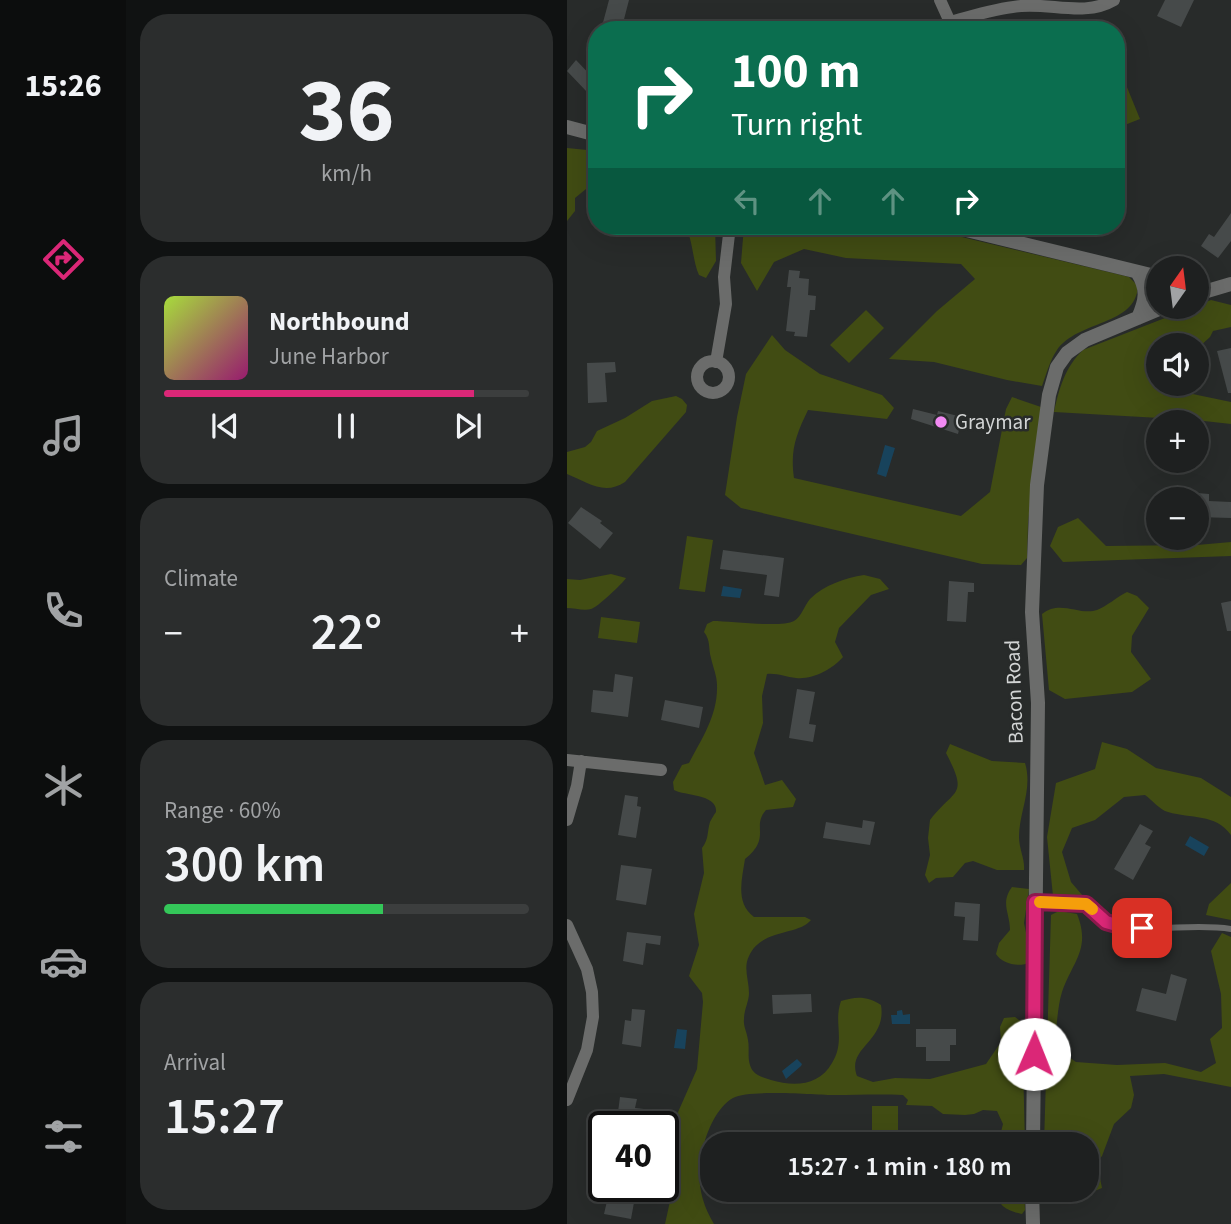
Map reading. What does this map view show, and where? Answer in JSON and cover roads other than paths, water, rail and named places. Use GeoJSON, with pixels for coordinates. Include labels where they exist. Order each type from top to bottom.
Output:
{"type":"FeatureCollection","features":[{"type":"Feature","properties":{"kind":"street"},"geometry":{"type":"LineString","coordinates":[[940,0],[945,21]]}},
{"type":"Feature","properties":{"kind":"street"},"geometry":{"type":"LineString","coordinates":[[964,21],[1019,6],[1096,8],[1114,0]]}},
{"type":"Feature","properties":{"kind":"street"},"geometry":{"type":"LineString","coordinates":[[567,127],[588,133]]}},
{"type":"Feature","properties":{"kind":"street"},"geometry":{"type":"LineString","coordinates":[[716,362],[726,304],[724,277],[729,235]]}},
{"type":"Feature","properties":{"kind":"street"},"geometry":{"type":"LineString","coordinates":[[987,235],[1146,274]]}},
{"type":"Feature","properties":{"kind":"street"},"geometry":{"type":"LineString","coordinates":[[1137,272],[1144,283],[1146,295],[1138,318]]}},
{"type":"Feature","properties":{"kind":"street"},"geometry":{"type":"LineString","coordinates":[[1209,289],[1231,284]]}},
{"type":"Feature","properties":{"kind":"street"},"geometry":{"type":"LineString","coordinates":[[1209,291],[1231,295]]}},
{"type":"Feature","properties":{"kind":"street","name":"Bacon Road"},"geometry":{"type":"LineString","coordinates":[[1033,1132],[1038,703],[1033,597],[1037,485],[1049,396],[1057,367],[1067,353],[1085,340],[1146,315]]}},
{"type":"Feature","properties":{"kind":"street"},"geometry":{"type":"LineString","coordinates":[[567,760],[661,770]]}},
{"type":"Feature","properties":{"kind":"street"},"geometry":{"type":"LineString","coordinates":[[567,820],[581,761]]}},
{"type":"Feature","properties":{"kind":"street"},"geometry":{"type":"LineString","coordinates":[[567,925],[587,969],[592,992],[593,1017],[587,1050],[567,1100]]}},
{"type":"Feature","properties":{"kind":"street"},"geometry":{"type":"LineString","coordinates":[[1032,1202],[1033,1224]]}},
{"type":"Feature","properties":{"kind":"lane"},"geometry":{"type":"LineString","coordinates":[[1035,902],[1086,904],[1106,922],[1120,926],[1211,926],[1231,929]]}},
{"type":"Feature","properties":{"kind":"water"},"geometry":{"type":"Polygon","coordinates":[[[885,445],[895,448],[886,477],[877,474],[885,445]]]}},
{"type":"Feature","properties":{"kind":"water"},"geometry":{"type":"Polygon","coordinates":[[[723,586],[742,589],[740,598],[721,596],[723,586]]]}},
{"type":"Feature","properties":{"kind":"water"},"geometry":{"type":"Polygon","coordinates":[[[1190,836],[1209,847],[1204,856],[1185,845],[1190,836]]]}},
{"type":"Feature","properties":{"kind":"water"},"geometry":{"type":"Polygon","coordinates":[[[902,1010],[903,1015],[910,1014],[910,1024],[892,1024],[891,1015],[897,1015],[897,1011],[902,1010]]]}},
{"type":"Feature","properties":{"kind":"water"},"geometry":{"type":"Polygon","coordinates":[[[677,1029],[687,1030],[685,1049],[674,1048],[677,1029]]]}},
{"type":"Feature","properties":{"kind":"water"},"geometry":{"type":"Polygon","coordinates":[[[797,1059],[801,1066],[786,1079],[782,1071],[797,1059]]]}},
{"type":"Feature","properties":{"kind":"place","name":"Graymar"},"geometry":{"type":"Point","coordinates":[941,422]}}]}
